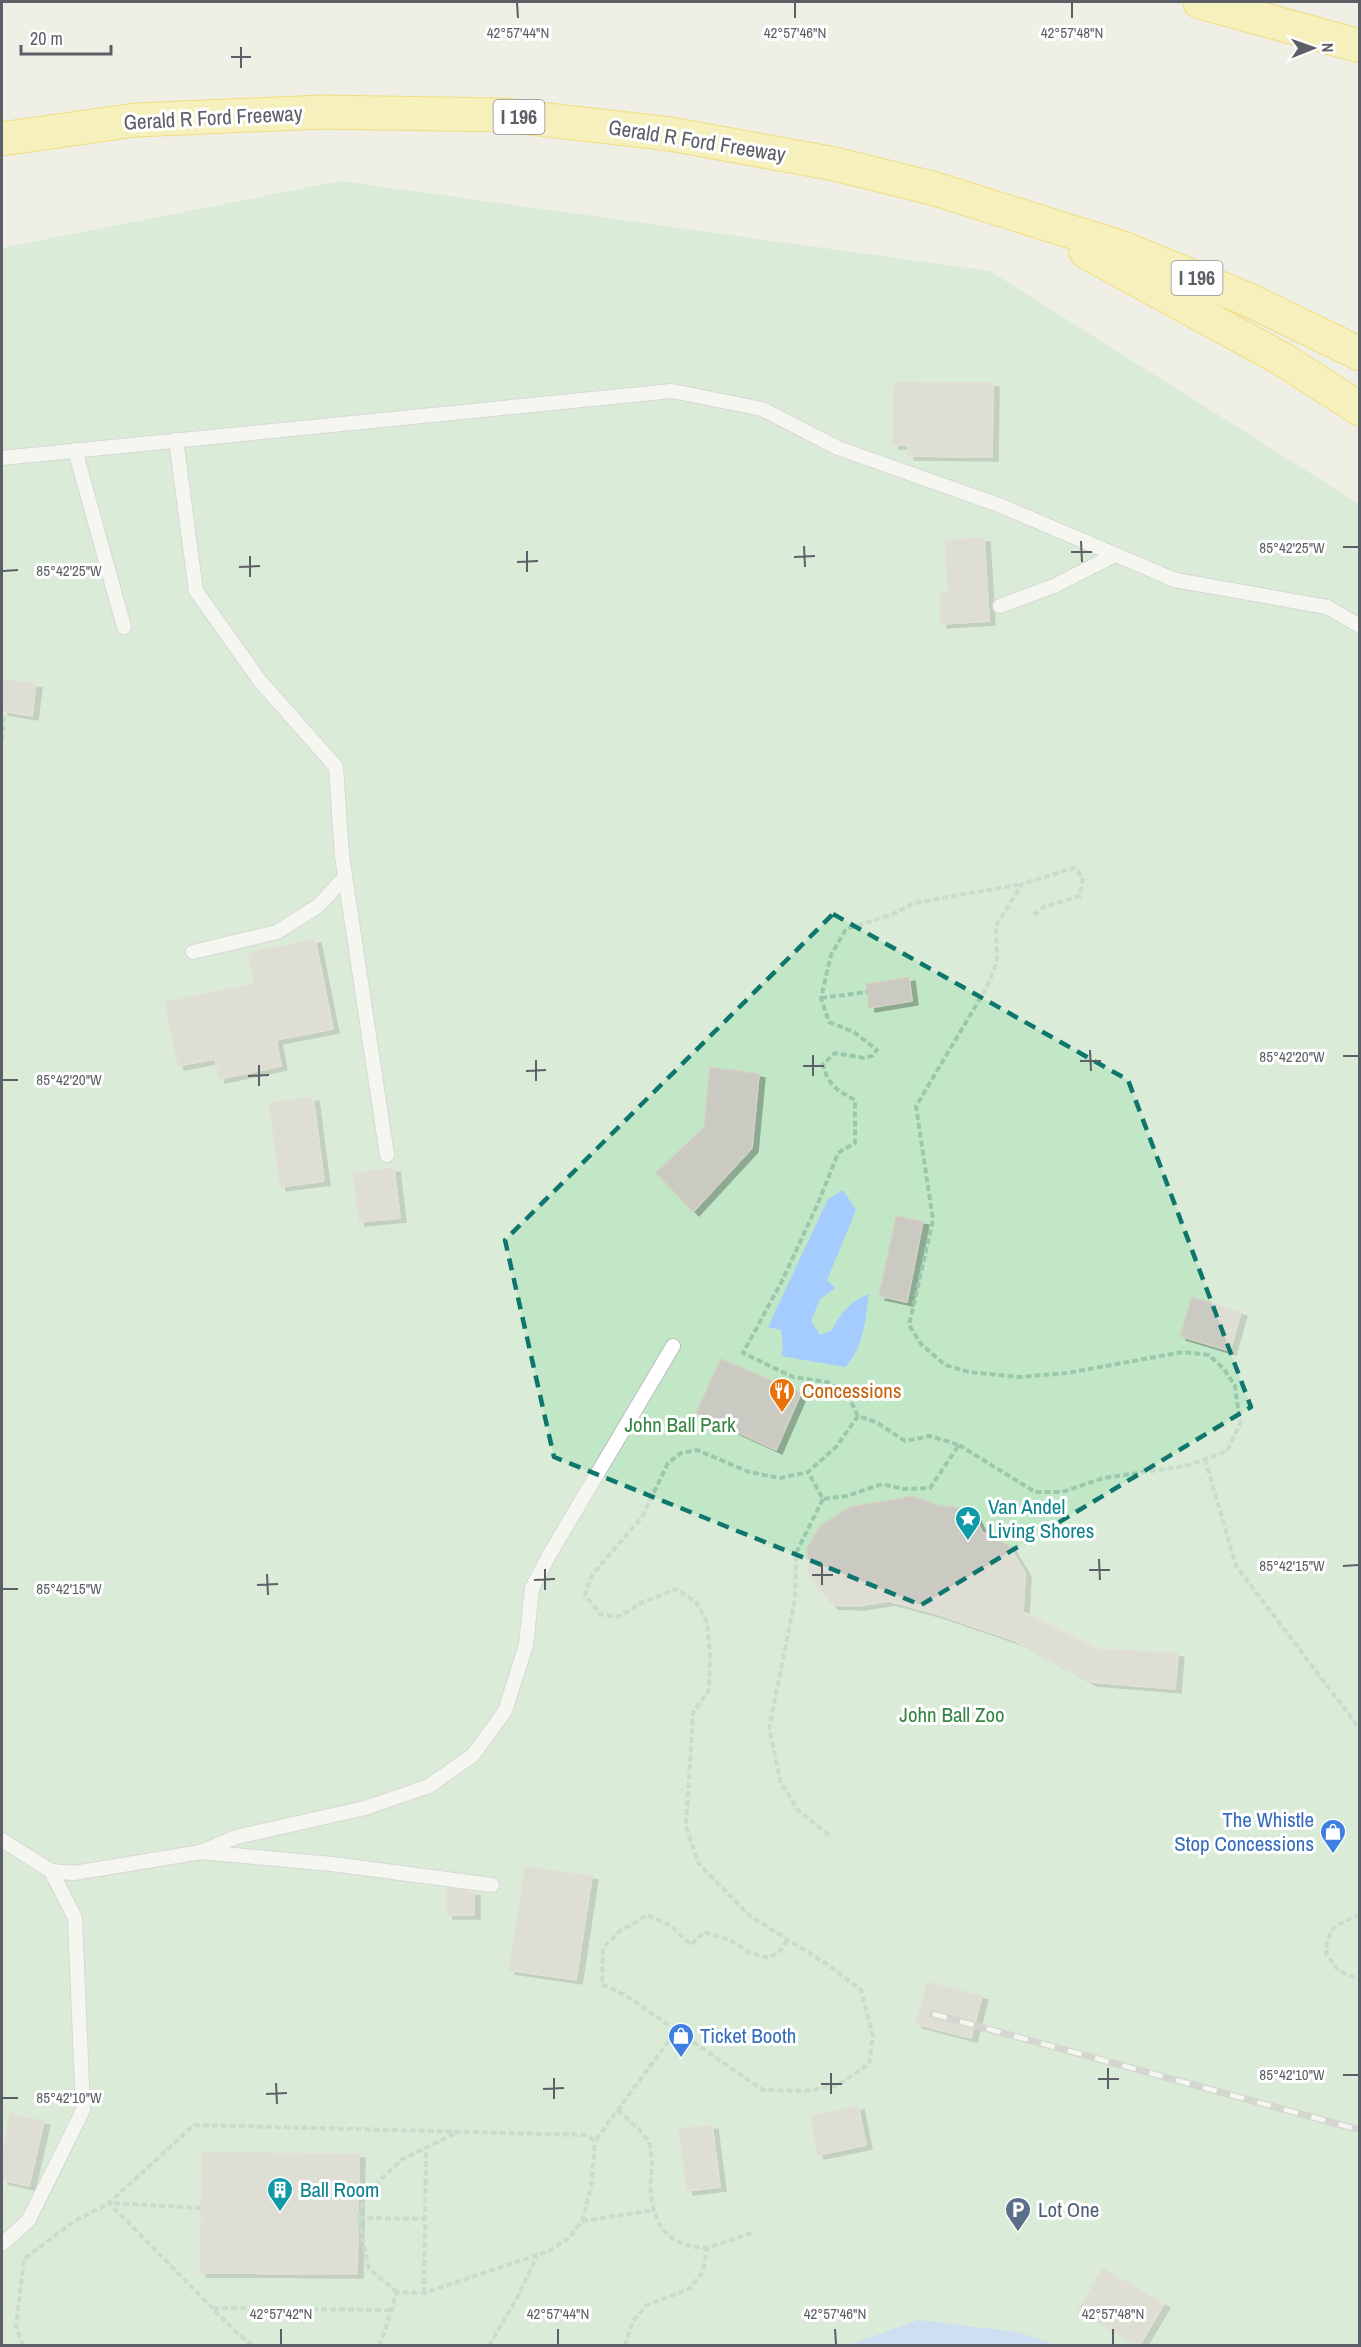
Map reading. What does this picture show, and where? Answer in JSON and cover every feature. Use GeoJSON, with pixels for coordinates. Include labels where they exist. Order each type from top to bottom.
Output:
{"type":"FeatureCollection","features":[{"type":"Feature","properties":{"kind":"highway"},"geometry":{"type":"LineString","coordinates":[[1200,2],[1359,46]]}},
{"type":"Feature","properties":{"kind":"highway","name":"Gerald R Ford Freeway"},"geometry":{"type":"LineString","coordinates":[[2,140],[147,119],[322,112],[504,115],[670,134],[835,164],[932,188],[1123,248],[1249,300],[1359,354]]}},
{"type":"Feature","properties":{"kind":"highway"},"geometry":{"type":"LineString","coordinates":[[1027,219],[1282,359],[1359,409]]}},
{"type":"Feature","properties":{"kind":"lane"},"geometry":{"type":"LineString","coordinates":[[2,458],[672,390],[762,410],[838,448],[999,505],[1175,580],[1327,608],[1359,626]]}},
{"type":"Feature","properties":{"kind":"lane"},"geometry":{"type":"LineString","coordinates":[[176,440],[196,591],[260,681],[336,767],[345,877],[387,1155]]}},
{"type":"Feature","properties":{"kind":"lane"},"geometry":{"type":"LineString","coordinates":[[75,450],[124,627]]}},
{"type":"Feature","properties":{"kind":"lane"},"geometry":{"type":"LineString","coordinates":[[999,606],[1054,586],[1115,555]]}},
{"type":"Feature","properties":{"kind":"lane"},"geometry":{"type":"LineString","coordinates":[[193,952],[277,932],[318,906],[345,877]]}},
{"type":"Feature","properties":{"kind":"lane"},"geometry":{"type":"LineString","coordinates":[[51,1872],[74,1873],[201,1852],[236,1837],[365,1808],[429,1786],[473,1755],[505,1711],[526,1645],[532,1588],[548,1557],[674,1346]]}},
{"type":"Feature","properties":{"kind":"lane"},"geometry":{"type":"LineString","coordinates":[[2,1840],[51,1872],[75,1918],[83,2110],[28,2221],[2,2244]]}},
{"type":"Feature","properties":{"kind":"lane"},"geometry":{"type":"LineString","coordinates":[[201,1852],[332,1864],[492,1885]]}},
{"type":"Feature","properties":{"kind":"path"},"geometry":{"type":"LineString","coordinates":[[2,740],[5,717]]}},
{"type":"Feature","properties":{"kind":"path"},"geometry":{"type":"LineString","coordinates":[[1022,884],[996,926],[997,962],[987,987],[916,1106],[933,1220],[909,1325],[921,1344],[945,1365],[969,1372],[1008,1376],[1067,1373],[1183,1352],[1209,1355],[1224,1368],[1235,1386],[1240,1424],[1227,1451],[1186,1466],[1104,1478],[1062,1492],[1035,1492],[959,1445],[930,1436],[905,1441],[876,1422],[858,1416],[846,1392],[827,1382],[793,1377],[743,1353],[782,1281],[819,1202],[838,1153],[855,1143],[855,1100],[837,1091],[826,1076],[823,1064],[835,1053],[864,1058],[872,1056],[877,1050],[854,1032],[829,1022],[821,998],[831,954],[846,929],[891,915],[914,903],[1022,884],[1074,868],[1083,877],[1080,896],[1044,907],[1034,915]]}},
{"type":"Feature","properties":{"kind":"path"},"geometry":{"type":"LineString","coordinates":[[821,998],[867,992]]}},
{"type":"Feature","properties":{"kind":"path"},"geometry":{"type":"LineString","coordinates":[[787,1940],[781,1950],[769,1958],[750,1953],[730,1940],[704,1932],[691,1945],[671,1926],[648,1915],[620,1931],[603,1948],[602,1984],[625,1995],[763,2090],[806,2091],[838,2085],[869,2064],[873,2036],[861,1990],[827,1964],[750,1916],[699,1864],[686,1827],[693,1713],[709,1690],[710,1654],[707,1622],[696,1602],[676,1589],[643,1602],[618,1617],[600,1614],[585,1594],[592,1575],[642,1516],[668,1463],[681,1453],[697,1450],[748,1472],[780,1478],[808,1472],[836,1447],[858,1416]]}},
{"type":"Feature","properties":{"kind":"path"},"geometry":{"type":"LineString","coordinates":[[823,1499],[847,1496],[882,1484],[904,1489],[930,1488],[959,1445]]}},
{"type":"Feature","properties":{"kind":"path"},"geometry":{"type":"LineString","coordinates":[[1205,1459],[1236,1566],[1359,1729]]}},
{"type":"Feature","properties":{"kind":"path"},"geometry":{"type":"LineString","coordinates":[[808,1472],[823,1499]]}},
{"type":"Feature","properties":{"kind":"path"},"geometry":{"type":"LineString","coordinates":[[823,1499],[796,1553],[795,1599],[769,1729],[781,1783],[798,1810],[830,1836]]}},
{"type":"Feature","properties":{"kind":"path"},"geometry":{"type":"LineString","coordinates":[[1359,1914],[1332,1929],[1327,1938],[1326,1954],[1339,1971],[1359,1980]]}},
{"type":"Feature","properties":{"kind":"path"},"geometry":{"type":"LineString","coordinates":[[459,2131],[401,2160],[366,2194],[358,2218],[369,2269],[398,2292],[424,2293],[549,2251],[569,2238],[582,2222],[591,2188],[594,2141],[676,2031]]}},
{"type":"Feature","properties":{"kind":"path"},"geometry":{"type":"LineString","coordinates":[[618,2110],[649,2141],[652,2159],[651,2195],[655,2210],[659,2224],[676,2242],[690,2247],[707,2248],[752,2233]]}},
{"type":"Feature","properties":{"kind":"path"},"geometry":{"type":"LineString","coordinates":[[23,2346],[16,2326],[24,2259],[73,2222],[109,2203],[194,2125],[587,2135],[594,2141]]}},
{"type":"Feature","properties":{"kind":"path"},"geometry":{"type":"LineString","coordinates":[[424,2293],[426,2147]]}},
{"type":"Feature","properties":{"kind":"path"},"geometry":{"type":"LineString","coordinates":[[109,2203],[201,2208]]}},
{"type":"Feature","properties":{"kind":"path"},"geometry":{"type":"LineString","coordinates":[[109,2203],[234,2330],[253,2346]]}},
{"type":"Feature","properties":{"kind":"path"},"geometry":{"type":"LineString","coordinates":[[582,2222],[655,2210]]}},
{"type":"Feature","properties":{"kind":"path"},"geometry":{"type":"LineString","coordinates":[[358,2218],[425,2219]]}},
{"type":"Feature","properties":{"kind":"path"},"geometry":{"type":"LineString","coordinates":[[625,2346],[632,2322],[647,2305],[689,2289],[703,2272],[707,2248]]}},
{"type":"Feature","properties":{"kind":"path"},"geometry":{"type":"LineString","coordinates":[[489,2346],[518,2296],[538,2255]]}},
{"type":"Feature","properties":{"kind":"path"},"geometry":{"type":"LineString","coordinates":[[378,2346],[398,2292]]}},
{"type":"Feature","properties":{"kind":"path"},"geometry":{"type":"LineString","coordinates":[[212,2307],[391,2310]]}},
{"type":"Feature","properties":{"kind":"highlighted area"},"geometry":{"type":"Polygon","coordinates":[[[833,914],[1128,1080],[1251,1407],[921,1605],[554,1457],[505,1240],[833,914]]]}},
{"type":"Feature","properties":{"kind":"green space","name":"John Ball Park"},"geometry":{"type":"Polygon","coordinates":[[[340,181],[990,271],[1359,504],[1359,2345],[2,2346],[2,248],[340,181]]]}},
{"type":"Feature","properties":{"kind":"water"},"geometry":{"type":"Polygon","coordinates":[[[843,1190],[856,1210],[827,1280],[835,1288],[820,1299],[811,1321],[820,1335],[832,1330],[847,1308],[869,1294],[860,1342],[845,1367],[781,1356],[783,1346],[781,1330],[768,1327],[828,1199],[843,1190]]]}},
{"type":"Feature","properties":{"kind":"water"},"geometry":{"type":"Polygon","coordinates":[[[918,2320],[1018,2332],[1056,2345],[849,2345],[918,2320]]]}},
{"type":"Feature","properties":{"kind":"building"},"geometry":{"type":"Polygon","coordinates":[[[894,382],[993,383],[992,457],[908,456],[908,445],[893,445],[894,382]]]}},
{"type":"Feature","properties":{"kind":"building"},"geometry":{"type":"Polygon","coordinates":[[[984,538],[989,621],[941,624],[940,592],[948,592],[945,540],[984,538]]]}},
{"type":"Feature","properties":{"kind":"building"},"geometry":{"type":"Polygon","coordinates":[[[2,679],[36,684],[32,716],[2,711],[2,679]]]}},
{"type":"Feature","properties":{"kind":"building"},"geometry":{"type":"Polygon","coordinates":[[[315,939],[333,1029],[276,1040],[281,1066],[219,1079],[215,1059],[178,1066],[165,1002],[254,984],[248,953],[315,939]]]}},
{"type":"Feature","properties":{"kind":"building"},"geometry":{"type":"Polygon","coordinates":[[[909,977],[912,1001],[869,1008],[866,984],[909,977]]]}},
{"type":"Feature","properties":{"kind":"building"},"geometry":{"type":"Polygon","coordinates":[[[710,1067],[759,1074],[752,1148],[693,1212],[656,1173],[704,1127],[710,1067]]]}},
{"type":"Feature","properties":{"kind":"building"},"geometry":{"type":"Polygon","coordinates":[[[313,1097],[324,1181],[280,1187],[269,1103],[313,1097]]]}},
{"type":"Feature","properties":{"kind":"building"},"geometry":{"type":"Polygon","coordinates":[[[394,1168],[400,1218],[359,1222],[353,1173],[394,1168]]]}},
{"type":"Feature","properties":{"kind":"building"},"geometry":{"type":"Polygon","coordinates":[[[896,1216],[923,1221],[907,1302],[879,1296],[896,1216]]]}},
{"type":"Feature","properties":{"kind":"building"},"geometry":{"type":"Polygon","coordinates":[[[1192,1297],[1241,1312],[1230,1351],[1180,1336],[1192,1297]]]}},
{"type":"Feature","properties":{"kind":"building"},"geometry":{"type":"Polygon","coordinates":[[[721,1359],[801,1393],[776,1450],[696,1413],[721,1359]]]}},
{"type":"Feature","properties":{"kind":"building"},"geometry":{"type":"Polygon","coordinates":[[[913,1496],[939,1506],[956,1507],[974,1515],[982,1532],[1009,1546],[1025,1573],[1023,1612],[1097,1649],[1178,1653],[1175,1689],[1091,1682],[1016,1641],[937,1614],[889,1601],[859,1606],[832,1605],[809,1576],[807,1548],[821,1525],[850,1507],[913,1496]]]}},
{"type":"Feature","properties":{"kind":"building"},"geometry":{"type":"Polygon","coordinates":[[[525,1866],[592,1876],[576,1980],[509,1970],[525,1866]]]}},
{"type":"Feature","properties":{"kind":"building"},"geometry":{"type":"Polygon","coordinates":[[[447,1888],[474,1892],[474,1915],[447,1915],[447,1888]]]}},
{"type":"Feature","properties":{"kind":"building"},"geometry":{"type":"Polygon","coordinates":[[[927,1982],[982,1996],[971,2038],[916,2024],[927,1982]]]}},
{"type":"Feature","properties":{"kind":"building"},"geometry":{"type":"Polygon","coordinates":[[[858,2106],[866,2145],[818,2155],[810,2116],[858,2106]]]}},
{"type":"Feature","properties":{"kind":"building"},"geometry":{"type":"Polygon","coordinates":[[[10,2114],[44,2121],[29,2186],[2,2180],[2,2155],[10,2114]]]}},
{"type":"Feature","properties":{"kind":"building"},"geometry":{"type":"Polygon","coordinates":[[[712,2125],[720,2187],[687,2191],[679,2129],[712,2125]]]}},
{"type":"Feature","properties":{"kind":"building","name":"Ball Room"},"geometry":{"type":"Polygon","coordinates":[[[202,2152],[359,2154],[357,2274],[200,2273],[202,2152]]]}},
{"type":"Feature","properties":{"kind":"building"},"geometry":{"type":"Polygon","coordinates":[[[1103,2268],[1164,2304],[1139,2346],[1078,2310],[1103,2268]]]}},
{"type":"Feature","properties":{"kind":"railway"},"geometry":{"type":"LineString","coordinates":[[933,2014],[1360,2130]]}},
{"type":"Feature","properties":{"kind":"place","name":"Concessions"},"geometry":{"type":"Point","coordinates":[782,1414]}},
{"type":"Feature","properties":{"kind":"place","name":"Van Andel Living Shores"},"geometry":{"type":"Point","coordinates":[968,1542]}},
{"type":"Feature","properties":{"kind":"place","name":"The Whistle Stop Concessions"},"geometry":{"type":"Point","coordinates":[1333,1855]}},
{"type":"Feature","properties":{"kind":"place","name":"Ticket Booth"},"geometry":{"type":"Point","coordinates":[681,2059]}},
{"type":"Feature","properties":{"kind":"place","name":"Ball Room"},"geometry":{"type":"Point","coordinates":[280,2213]}},
{"type":"Feature","properties":{"kind":"place","name":"Lot One"},"geometry":{"type":"Point","coordinates":[1018,2233]}},
{"type":"Feature","properties":{"kind":"park label","name":"John Ball Zoo"},"geometry":{"type":"Point","coordinates":[952,1715]}}]}
